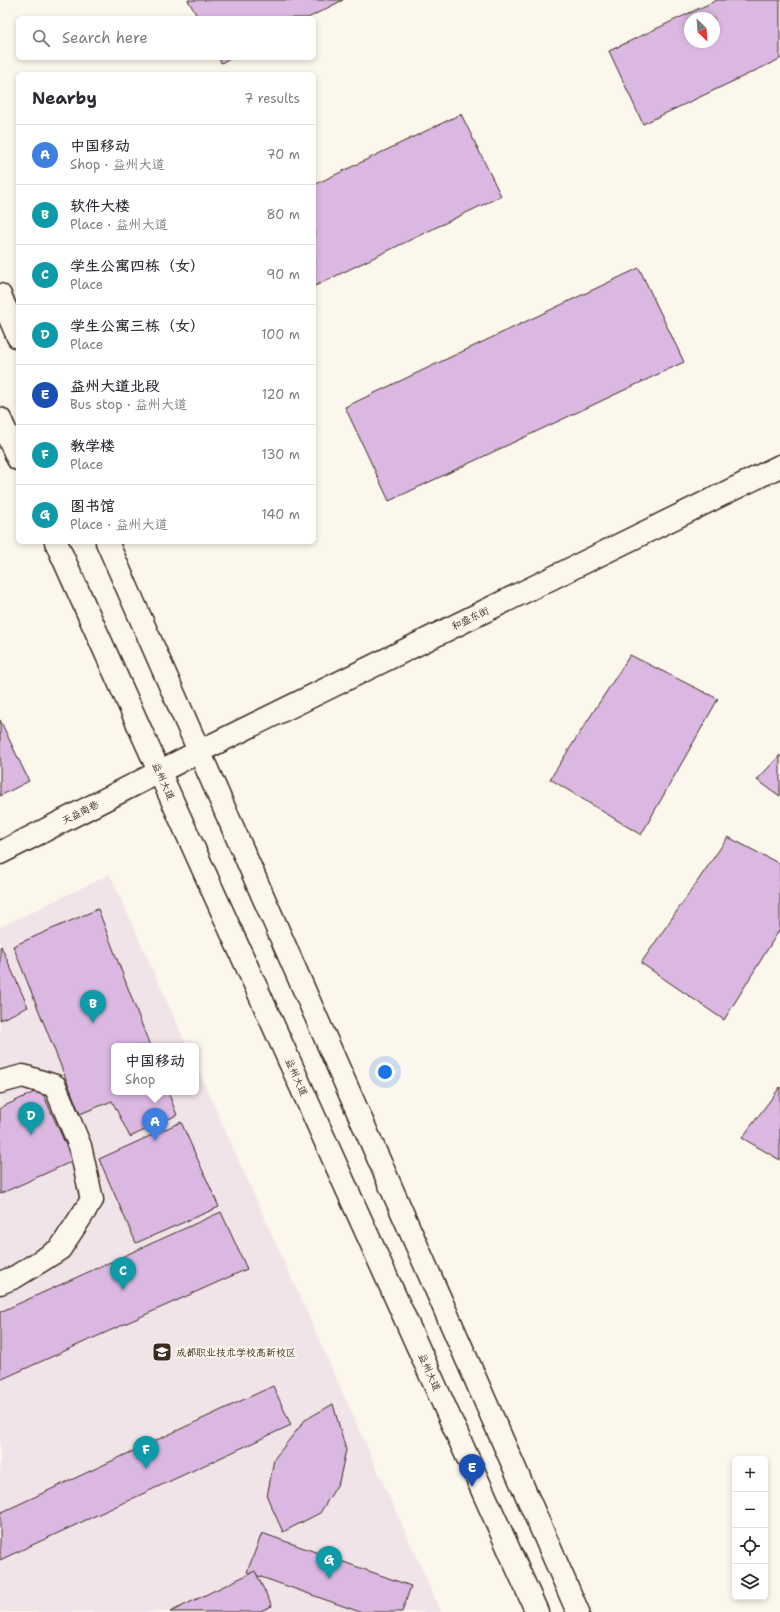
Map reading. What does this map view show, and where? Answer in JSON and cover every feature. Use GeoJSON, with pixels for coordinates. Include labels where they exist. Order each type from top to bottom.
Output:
{"type":"FeatureCollection","features":[{"type":"Feature","properties":{"kind":"main road"},"geometry":{"type":"LineString","coordinates":[[0,295],[16,332]]}},
{"type":"Feature","properties":{"kind":"main road"},"geometry":{"type":"LineString","coordinates":[[0,419],[16,455]]}},
{"type":"Feature","properties":{"kind":"main road","name":"和盛东街"},"geometry":{"type":"LineString","coordinates":[[159,772],[780,466]]}},
{"type":"Feature","properties":{"kind":"main road","name":"益州大道"},"geometry":{"type":"LineString","coordinates":[[57,544],[537,1612]]}},
{"type":"Feature","properties":{"kind":"main road"},"geometry":{"type":"LineString","coordinates":[[108,544],[198,752],[578,1612]]}},
{"type":"Feature","properties":{"kind":"main road","name":"天益南巷"},"geometry":{"type":"LineString","coordinates":[[0,853],[159,772]]}},
{"type":"Feature","properties":{"kind":"main road"},"geometry":{"type":"LineString","coordinates":[[0,1082],[24,1076],[55,1086],[80,1146],[92,1200],[60,1250],[15,1277],[0,1283]]}},
{"type":"Feature","properties":{"kind":"shaded area","name":"成都职业技术学校高新校区"},"geometry":{"type":"Polygon","coordinates":[[[110,874],[186,1043],[111,1043],[111,1095],[199,1095],[199,1072],[441,1612],[0,1612],[0,927],[110,874]]]}},
{"type":"Feature","properties":{"kind":"building"},"geometry":{"type":"Polygon","coordinates":[[[188,0],[343,0],[312,16],[197,16],[188,0]]]}},
{"type":"Feature","properties":{"kind":"building"},"geometry":{"type":"Polygon","coordinates":[[[717,0],[780,0],[780,59],[643,124],[609,51],[684,16],[684,48],[720,48],[720,12],[692,12],[717,0]]]}},
{"type":"Feature","properties":{"kind":"building"},"geometry":{"type":"Polygon","coordinates":[[[220,60],[227,60],[221,63],[220,60]]]}},
{"type":"Feature","properties":{"kind":"building"},"geometry":{"type":"Polygon","coordinates":[[[461,114],[501,196],[316,286],[316,184],[461,114]]]}},
{"type":"Feature","properties":{"kind":"building"},"geometry":{"type":"Polygon","coordinates":[[[639,268],[684,362],[389,501],[345,407],[639,268]]]}},
{"type":"Feature","properties":{"kind":"building"},"geometry":{"type":"Polygon","coordinates":[[[630,655],[718,699],[641,835],[550,779],[630,655]]]}},
{"type":"Feature","properties":{"kind":"building"},"geometry":{"type":"Polygon","coordinates":[[[0,720],[29,781],[0,796],[0,720]]]}},
{"type":"Feature","properties":{"kind":"building"},"geometry":{"type":"Polygon","coordinates":[[[780,755],[780,796],[757,780],[780,755]]]}},
{"type":"Feature","properties":{"kind":"building"},"geometry":{"type":"Polygon","coordinates":[[[728,837],[780,864],[780,929],[724,1020],[641,963],[728,837]]]}},
{"type":"Feature","properties":{"kind":"building"},"geometry":{"type":"Polygon","coordinates":[[[98,909],[149,1043],[111,1043],[111,1095],[169,1095],[177,1115],[130,1137],[112,1101],[80,1114],[13,946],[98,909]]]}},
{"type":"Feature","properties":{"kind":"building"},"geometry":{"type":"Polygon","coordinates":[[[1,946],[28,1007],[0,1020],[0,947],[1,946]]]}},
{"type":"Feature","properties":{"kind":"building"},"geometry":{"type":"Polygon","coordinates":[[[780,1087],[780,1160],[742,1138],[780,1087]]]}},
{"type":"Feature","properties":{"kind":"building"},"geometry":{"type":"Polygon","coordinates":[[[41,1089],[73,1161],[0,1194],[0,1108],[41,1089]]]}},
{"type":"Feature","properties":{"kind":"building"},"geometry":{"type":"Polygon","coordinates":[[[181,1122],[219,1207],[136,1243],[99,1159],[181,1122]]]}},
{"type":"Feature","properties":{"kind":"building"},"geometry":{"type":"Polygon","coordinates":[[[221,1212],[247,1269],[0,1380],[0,1312],[221,1212]]]}},
{"type":"Feature","properties":{"kind":"building"},"geometry":{"type":"Polygon","coordinates":[[[273,1386],[291,1425],[0,1560],[0,1513],[273,1386]]]}},
{"type":"Feature","properties":{"kind":"building"},"geometry":{"type":"Polygon","coordinates":[[[333,1404],[346,1450],[339,1482],[320,1513],[283,1532],[267,1497],[274,1459],[305,1420],[333,1404]]]}},
{"type":"Feature","properties":{"kind":"building"},"geometry":{"type":"Polygon","coordinates":[[[262,1533],[411,1586],[402,1612],[360,1612],[247,1572],[262,1533]]]}},
{"type":"Feature","properties":{"kind":"building"},"geometry":{"type":"Polygon","coordinates":[[[255,1571],[272,1606],[258,1612],[170,1612],[255,1571]]]}},
{"type":"Feature","properties":{"kind":"place","name":"软件大楼"},"geometry":{"type":"Point","coordinates":[93,1023]}},
{"type":"Feature","properties":{"kind":"place","name":"学生公寓三栋（女）"},"geometry":{"type":"Point","coordinates":[31,1135]}},
{"type":"Feature","properties":{"kind":"place","name":"中国移动"},"geometry":{"type":"Point","coordinates":[155,1141]}},
{"type":"Feature","properties":{"kind":"place","name":"学生公寓四栋（女）"},"geometry":{"type":"Point","coordinates":[123,1290]}},
{"type":"Feature","properties":{"kind":"place","name":"成都职业技术学校高新校区"},"geometry":{"type":"Point","coordinates":[162,1352]}},
{"type":"Feature","properties":{"kind":"place","name":"教学楼"},"geometry":{"type":"Point","coordinates":[146,1469]}},
{"type":"Feature","properties":{"kind":"place","name":"益州大道北段"},"geometry":{"type":"Point","coordinates":[472,1487]}},
{"type":"Feature","properties":{"kind":"place","name":"图书馆"},"geometry":{"type":"Point","coordinates":[329,1579]}}]}
